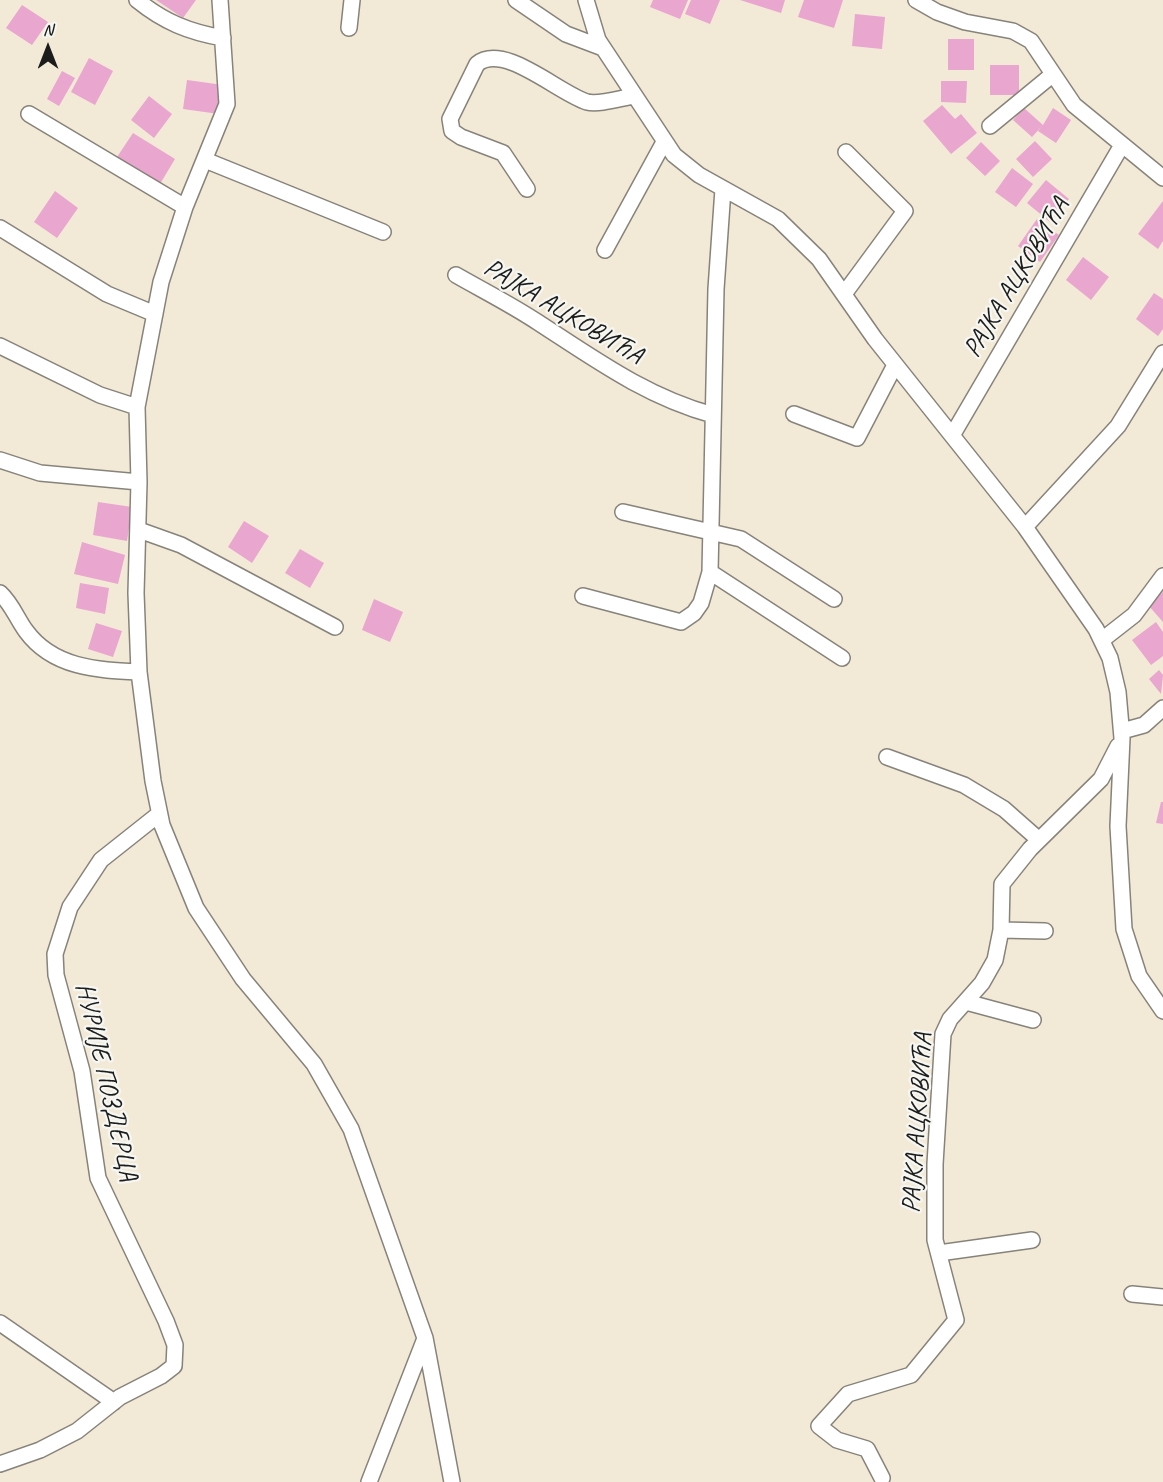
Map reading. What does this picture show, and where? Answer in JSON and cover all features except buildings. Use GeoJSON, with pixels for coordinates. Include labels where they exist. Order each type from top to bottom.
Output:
{"type":"FeatureCollection","features":[{"type":"Feature","properties":{"kind":"street"},"geometry":{"type":"LineString","coordinates":[[137,0],[171,24],[195,33],[223,38]]}},
{"type":"Feature","properties":{"kind":"street"},"geometry":{"type":"LineString","coordinates":[[220,0],[227,104],[185,207],[160,282],[137,406],[139,530],[136,594],[139,672],[159,814],[188,892],[212,936],[256,996],[305,1051],[345,1115],[357,1143],[425,1338],[452,1482]]}},
{"type":"Feature","properties":{"kind":"street"},"geometry":{"type":"LineString","coordinates":[[349,28],[352,0]]}},
{"type":"Feature","properties":{"kind":"street"},"geometry":{"type":"LineString","coordinates":[[516,0],[566,34],[603,48]]}},
{"type":"Feature","properties":{"kind":"street"},"geometry":{"type":"LineString","coordinates":[[586,0],[591,22],[603,48],[664,142],[686,165],[723,189],[778,219],[792,230],[819,259],[895,365],[953,434],[1025,527],[1102,640],[1117,682],[1122,734],[1118,826],[1124,929],[1138,976],[1163,1011]]}},
{"type":"Feature","properties":{"kind":"street"},"geometry":{"type":"LineString","coordinates":[[916,0],[955,18],[1023,35],[1031,41],[1074,105],[1163,178]]}},
{"type":"Feature","properties":{"kind":"street"},"geometry":{"type":"LineString","coordinates":[[527,189],[503,153],[461,137],[452,131],[450,119],[477,64],[484,58],[503,58],[589,103],[634,96]]}},
{"type":"Feature","properties":{"kind":"street"},"geometry":{"type":"LineString","coordinates":[[990,126],[1052,75]]}},
{"type":"Feature","properties":{"kind":"street"},"geometry":{"type":"LineString","coordinates":[[29,114],[185,207]]}},
{"type":"Feature","properties":{"kind":"street"},"geometry":{"type":"LineString","coordinates":[[605,250],[664,142]]}},
{"type":"Feature","properties":{"kind":"street","name":"РАЈКА АЦКОВИЋА"},"geometry":{"type":"LineString","coordinates":[[953,434],[1122,145]]}},
{"type":"Feature","properties":{"kind":"street"},"geometry":{"type":"LineString","coordinates":[[844,294],[905,211],[846,152]]}},
{"type":"Feature","properties":{"kind":"street"},"geometry":{"type":"LineString","coordinates":[[205,160],[383,232]]}},
{"type":"Feature","properties":{"kind":"street"},"geometry":{"type":"LineString","coordinates":[[583,596],[681,622],[694,613],[701,603],[710,572],[713,415],[723,189]]}},
{"type":"Feature","properties":{"kind":"street"},"geometry":{"type":"LineString","coordinates":[[0,228],[107,294],[155,314]]}},
{"type":"Feature","properties":{"kind":"street","name":"РАЈКА АЦКОВИЋА"},"geometry":{"type":"LineString","coordinates":[[456,275],[511,305],[621,377],[674,403],[713,415]]}},
{"type":"Feature","properties":{"kind":"street"},"geometry":{"type":"LineString","coordinates":[[0,346],[100,395],[137,406]]}},
{"type":"Feature","properties":{"kind":"street"},"geometry":{"type":"LineString","coordinates":[[1025,527],[1118,426],[1135,402],[1163,353]]}},
{"type":"Feature","properties":{"kind":"street"},"geometry":{"type":"LineString","coordinates":[[794,414],[857,438],[895,365]]}},
{"type":"Feature","properties":{"kind":"street"},"geometry":{"type":"LineString","coordinates":[[0,460],[40,473],[139,482]]}},
{"type":"Feature","properties":{"kind":"street"},"geometry":{"type":"LineString","coordinates":[[623,512],[741,539],[834,599]]}},
{"type":"Feature","properties":{"kind":"street"},"geometry":{"type":"LineString","coordinates":[[139,530],[181,545],[335,627]]}},
{"type":"Feature","properties":{"kind":"street"},"geometry":{"type":"LineString","coordinates":[[710,572],[842,658]]}},
{"type":"Feature","properties":{"kind":"street"},"geometry":{"type":"LineString","coordinates":[[1102,640],[1134,615],[1163,576]]}},
{"type":"Feature","properties":{"kind":"street"},"geometry":{"type":"LineString","coordinates":[[0,593],[28,633],[57,660],[104,671],[139,672]]}},
{"type":"Feature","properties":{"kind":"street"},"geometry":{"type":"LineString","coordinates":[[1122,734],[1144,725],[1163,708]]}},
{"type":"Feature","properties":{"kind":"street","name":"РАЈКА АЦКОВИЋА"},"geometry":{"type":"LineString","coordinates":[[882,1478],[867,1449],[837,1440],[819,1426],[848,1394],[911,1375],[956,1320],[935,1240],[935,1188],[942,1043],[950,1019],[982,982],[995,960],[1001,930],[1002,884],[1038,840],[1101,779],[1122,734]]}},
{"type":"Feature","properties":{"kind":"street"},"geometry":{"type":"LineString","coordinates":[[887,757],[964,785],[1004,809],[1038,840]]}},
{"type":"Feature","properties":{"kind":"street","name":"НУРИЈЕ ПОЗДЕРЦА"},"geometry":{"type":"LineString","coordinates":[[0,1464],[40,1450],[77,1431],[114,1402],[161,1376],[174,1366],[175,1345],[146,1274],[98,1178],[82,1071],[56,975],[55,954],[70,907],[101,860],[159,814]]}},
{"type":"Feature","properties":{"kind":"street"},"geometry":{"type":"LineString","coordinates":[[1001,930],[1046,931]]}},
{"type":"Feature","properties":{"kind":"street"},"geometry":{"type":"LineString","coordinates":[[966,1002],[1033,1020]]}},
{"type":"Feature","properties":{"kind":"street"},"geometry":{"type":"LineString","coordinates":[[939,1253],[1032,1240]]}},
{"type":"Feature","properties":{"kind":"street"},"geometry":{"type":"LineString","coordinates":[[1132,1294],[1163,1297]]}},
{"type":"Feature","properties":{"kind":"street"},"geometry":{"type":"LineString","coordinates":[[0,1323],[114,1402]]}},
{"type":"Feature","properties":{"kind":"street"},"geometry":{"type":"LineString","coordinates":[[369,1482],[425,1338]]}}]}
